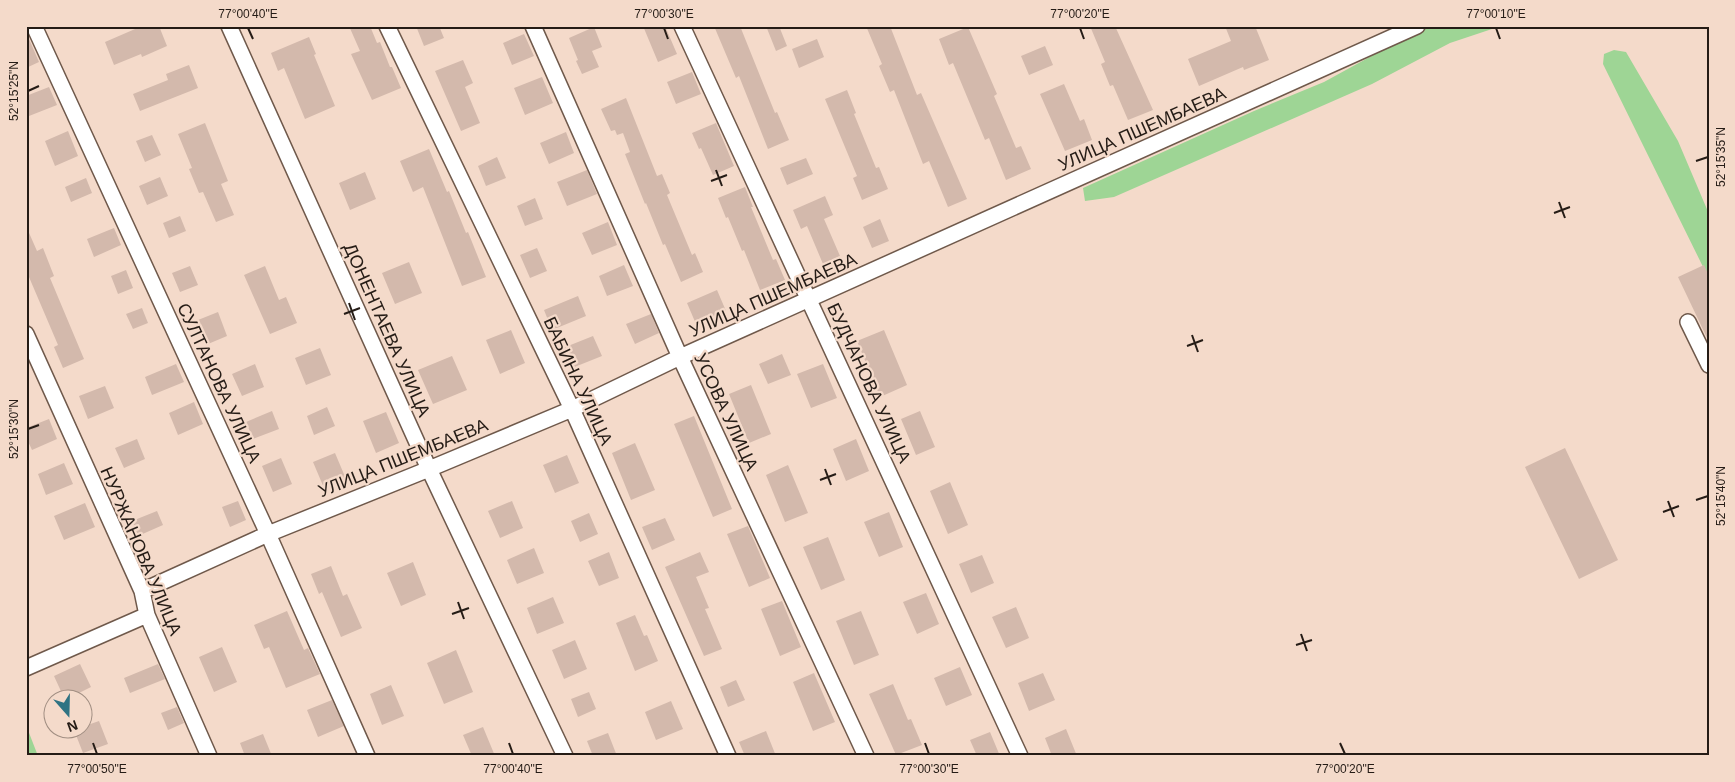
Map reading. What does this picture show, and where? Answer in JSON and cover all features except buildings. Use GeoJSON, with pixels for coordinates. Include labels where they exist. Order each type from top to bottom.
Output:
{"type":"FeatureCollection","features":[{"type":"Feature","properties":{"kind":"street","name":"СУЛТАНОВА УЛИЦА"},"geometry":{"type":"LineString","coordinates":[[34,26],[268,534],[367,756]]}},
{"type":"Feature","properties":{"kind":"street","name":"ДОНЕНТАЕВА УЛИЦА"},"geometry":{"type":"LineString","coordinates":[[229,26],[429,469],[566,756]]}},
{"type":"Feature","properties":{"kind":"street","name":"БАБИНА УЛИЦА"},"geometry":{"type":"LineString","coordinates":[[387,26],[572,409],[728,756]]}},
{"type":"Feature","properties":{"kind":"street","name":"УСОВА УЛИЦА"},"geometry":{"type":"LineString","coordinates":[[533,26],[680,357],[866,756]]}},
{"type":"Feature","properties":{"kind":"street","name":"БУДЧАНОВА УЛИЦА"},"geometry":{"type":"LineString","coordinates":[[682,26],[1020,756]]}},
{"type":"Feature","properties":{"kind":"street","name":"УЛИЦА ПШЕМБАЕВА"},"geometry":{"type":"LineString","coordinates":[[142,591],[268,534],[572,409],[680,357],[1417,26]]}},
{"type":"Feature","properties":{"kind":"street"},"geometry":{"type":"LineString","coordinates":[[1688,322],[1709,365]]}},
{"type":"Feature","properties":{"kind":"street","name":"НУРЖАНОВА УЛИЦА"},"geometry":{"type":"LineString","coordinates":[[26,334],[142,591],[147,615],[209,756]]}},
{"type":"Feature","properties":{"kind":"street"},"geometry":{"type":"LineString","coordinates":[[26,668],[147,615]]}},
{"type":"Feature","properties":{"kind":"green space"},"geometry":{"type":"Polygon","coordinates":[[[1445,26],[1501,26],[1450,43],[1372,84],[1114,197],[1085,201],[1083,188],[1254,111],[1324,82],[1419,30],[1445,26]]]}},
{"type":"Feature","properties":{"kind":"green space"},"geometry":{"type":"Polygon","coordinates":[[[1614,50],[1626,52],[1678,141],[1709,214],[1709,279],[1603,64],[1604,54],[1614,50]]]}},
{"type":"Feature","properties":{"kind":"green space"},"geometry":{"type":"Polygon","coordinates":[[[26,725],[38,756],[26,756],[26,725]]]}}]}
